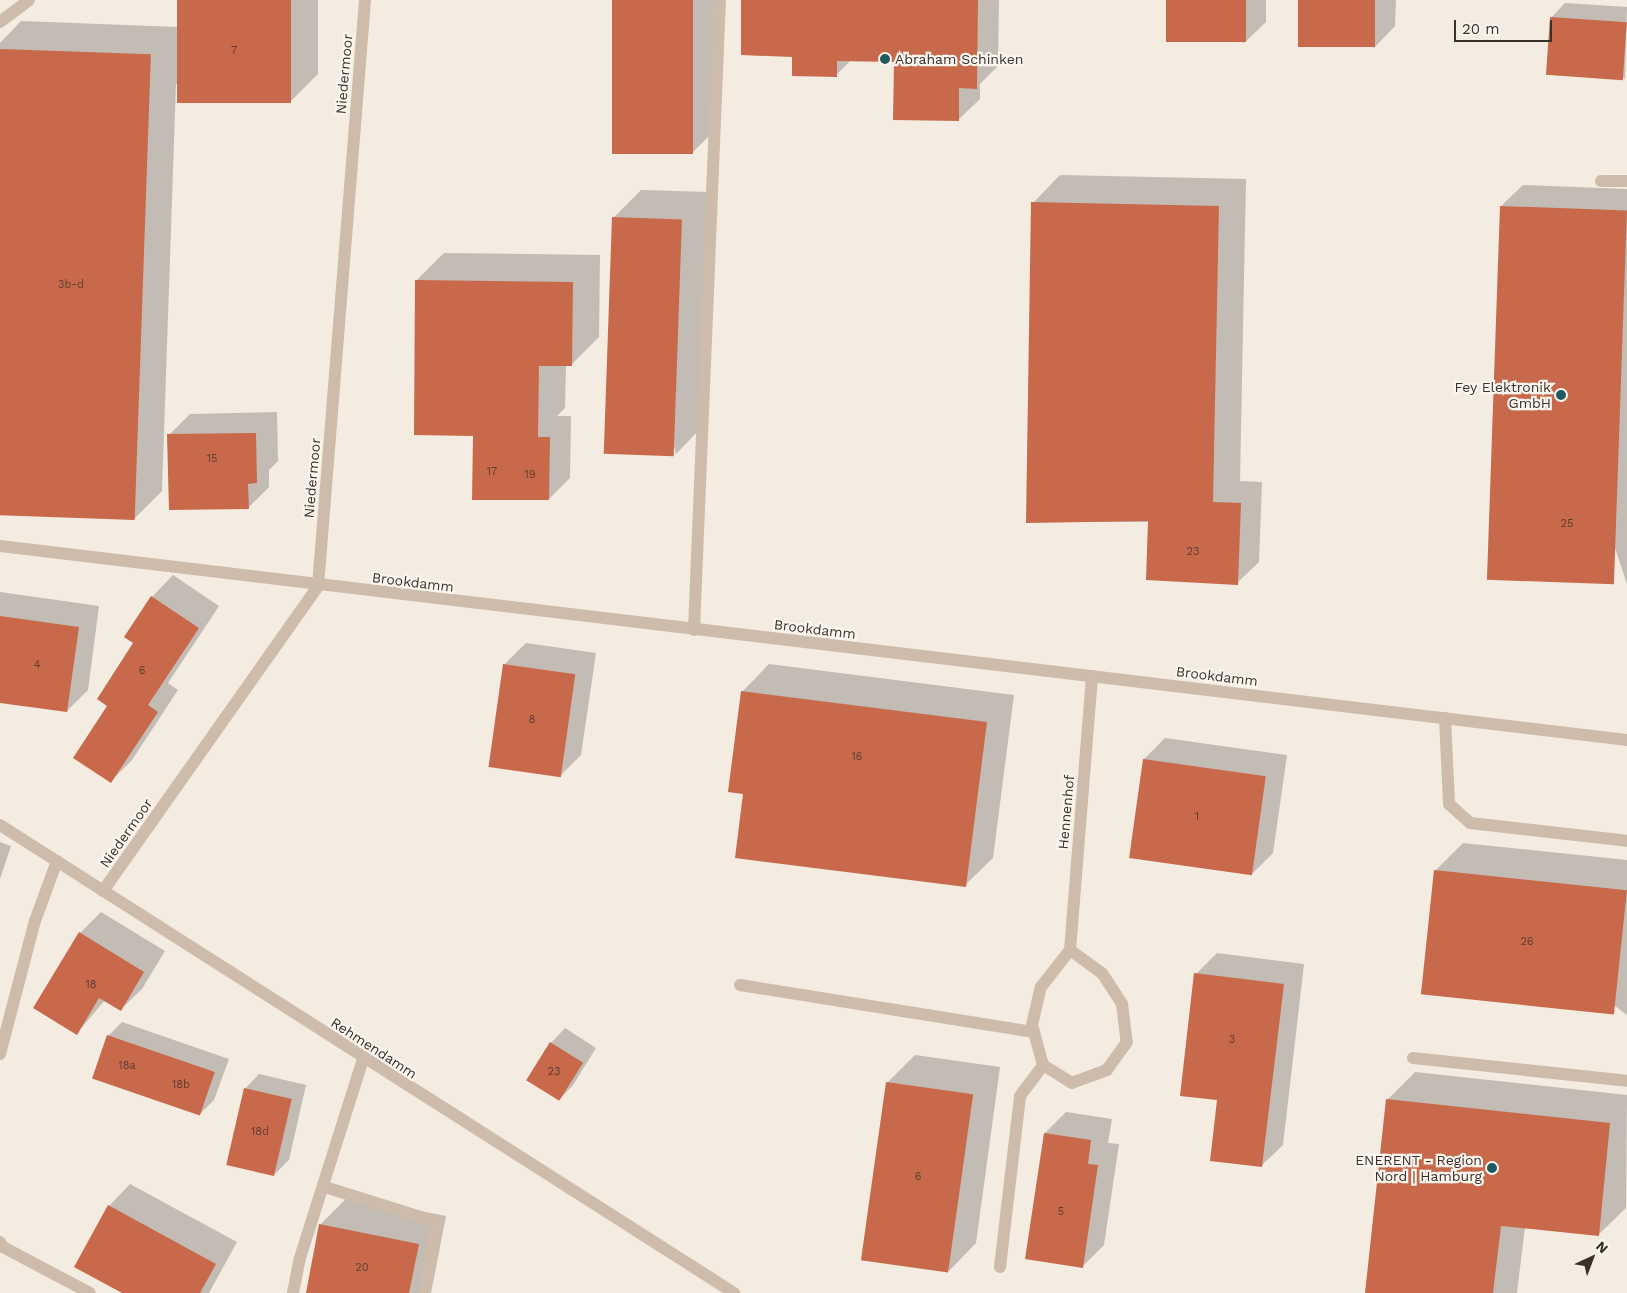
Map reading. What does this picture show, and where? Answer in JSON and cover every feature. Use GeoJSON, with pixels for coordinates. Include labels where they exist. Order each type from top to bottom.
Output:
{"type":"FeatureCollection","features":[{"type":"Feature","properties":{"kind":"street"},"geometry":{"type":"LineString","coordinates":[[0,22],[29,0]]}},
{"type":"Feature","properties":{"kind":"street","name":"Niedermoor"},"geometry":{"type":"LineString","coordinates":[[103,891],[318,586],[365,0]]}},
{"type":"Feature","properties":{"kind":"street"},"geometry":{"type":"LineString","coordinates":[[694,630],[720,0]]}},
{"type":"Feature","properties":{"kind":"street"},"geometry":{"type":"LineString","coordinates":[[1601,180],[1627,182]]}},
{"type":"Feature","properties":{"kind":"street","name":"Brookdamm"},"geometry":{"type":"LineString","coordinates":[[0,546],[318,586],[1627,740]]}},
{"type":"Feature","properties":{"kind":"street","name":"Hennenhof"},"geometry":{"type":"LineString","coordinates":[[1070,950],[1092,676]]}},
{"type":"Feature","properties":{"kind":"street"},"geometry":{"type":"LineString","coordinates":[[1445,718],[1449,804],[1470,823],[1627,842]]}},
{"type":"Feature","properties":{"kind":"street","name":"Rehmendamm"},"geometry":{"type":"LineString","coordinates":[[0,825],[363,1059],[734,1293]]}},
{"type":"Feature","properties":{"kind":"street"},"geometry":{"type":"LineString","coordinates":[[0,1054],[36,922],[57,861]]}},
{"type":"Feature","properties":{"kind":"street"},"geometry":{"type":"LineString","coordinates":[[1070,950],[1102,973],[1122,1004],[1127,1042],[1107,1070],[1072,1082],[1043,1065],[1032,1025],[1041,987],[1070,950]]}},
{"type":"Feature","properties":{"kind":"street"},"geometry":{"type":"LineString","coordinates":[[740,985],[1034,1032]]}},
{"type":"Feature","properties":{"kind":"street"},"geometry":{"type":"LineString","coordinates":[[1413,1058],[1627,1081]]}},
{"type":"Feature","properties":{"kind":"street"},"geometry":{"type":"LineString","coordinates":[[293,1293],[299,1261],[363,1059]]}},
{"type":"Feature","properties":{"kind":"street"},"geometry":{"type":"LineString","coordinates":[[1000,1267],[1020,1096],[1043,1065]]}},
{"type":"Feature","properties":{"kind":"street"},"geometry":{"type":"LineString","coordinates":[[324,1187],[437,1222],[424,1293]]}},
{"type":"Feature","properties":{"kind":"street"},"geometry":{"type":"LineString","coordinates":[[0,1242],[3,1247],[90,1293]]}},
{"type":"Feature","properties":{"kind":"building"},"geometry":{"type":"Polygon","coordinates":[[[177,0],[291,0],[291,103],[177,103],[177,0]]]}},
{"type":"Feature","properties":{"kind":"building"},"geometry":{"type":"Polygon","coordinates":[[[612,0],[693,0],[693,154],[612,154],[612,0]]]}},
{"type":"Feature","properties":{"kind":"building","name":"Abraham Schinken"},"geometry":{"type":"Polygon","coordinates":[[[741,0],[978,0],[977,89],[959,88],[959,121],[893,120],[894,62],[837,61],[837,77],[792,76],[792,57],[741,55],[741,0]]]}},
{"type":"Feature","properties":{"kind":"building"},"geometry":{"type":"Polygon","coordinates":[[[1166,0],[1246,0],[1246,42],[1166,42],[1166,0]]]}},
{"type":"Feature","properties":{"kind":"building"},"geometry":{"type":"Polygon","coordinates":[[[1298,0],[1375,0],[1375,47],[1298,47],[1298,0]]]}},
{"type":"Feature","properties":{"kind":"building"},"geometry":{"type":"Polygon","coordinates":[[[1550,17],[1627,22],[1623,80],[1546,75],[1550,17]]]}},
{"type":"Feature","properties":{"kind":"building"},"geometry":{"type":"Polygon","coordinates":[[[0,49],[151,54],[135,520],[0,515],[0,49]]]}},
{"type":"Feature","properties":{"kind":"building"},"geometry":{"type":"Polygon","coordinates":[[[1031,202],[1219,206],[1213,502],[1241,503],[1238,585],[1146,580],[1148,521],[1026,523],[1031,202]]]}},
{"type":"Feature","properties":{"kind":"building","name":"Fey Elektronik GmbH"},"geometry":{"type":"Polygon","coordinates":[[[1500,206],[1627,210],[1614,584],[1487,580],[1500,206]]]}},
{"type":"Feature","properties":{"kind":"building"},"geometry":{"type":"Polygon","coordinates":[[[612,217],[682,219],[674,456],[604,454],[612,217]]]}},
{"type":"Feature","properties":{"kind":"building"},"geometry":{"type":"Polygon","coordinates":[[[415,280],[573,282],[572,366],[539,366],[538,437],[550,437],[549,500],[472,500],[473,436],[414,435],[415,280]]]}},
{"type":"Feature","properties":{"kind":"building"},"geometry":{"type":"Polygon","coordinates":[[[256,433],[257,483],[248,484],[249,509],[169,510],[167,434],[256,433]]]}},
{"type":"Feature","properties":{"kind":"building"},"geometry":{"type":"Polygon","coordinates":[[[151,596],[199,628],[148,705],[158,712],[111,783],[73,758],[107,706],[97,699],[133,643],[124,637],[151,596]]]}},
{"type":"Feature","properties":{"kind":"building"},"geometry":{"type":"Polygon","coordinates":[[[0,616],[79,627],[67,712],[0,703],[0,616]]]}},
{"type":"Feature","properties":{"kind":"building"},"geometry":{"type":"Polygon","coordinates":[[[503,664],[575,674],[561,777],[489,767],[503,664]]]}},
{"type":"Feature","properties":{"kind":"building"},"geometry":{"type":"Polygon","coordinates":[[[741,691],[987,722],[966,887],[735,858],[743,794],[728,792],[741,691]]]}},
{"type":"Feature","properties":{"kind":"building"},"geometry":{"type":"Polygon","coordinates":[[[1143,759],[1266,776],[1252,875],[1129,858],[1143,759]]]}},
{"type":"Feature","properties":{"kind":"building"},"geometry":{"type":"Polygon","coordinates":[[[1434,870],[1627,890],[1614,1015],[1421,994],[1434,870]]]}},
{"type":"Feature","properties":{"kind":"building"},"geometry":{"type":"Polygon","coordinates":[[[79,932],[144,972],[121,1011],[99,998],[77,1035],[33,1008],[79,932]]]}},
{"type":"Feature","properties":{"kind":"building"},"geometry":{"type":"Polygon","coordinates":[[[1194,973],[1284,984],[1262,1167],[1210,1161],[1217,1100],[1180,1096],[1194,973]]]}},
{"type":"Feature","properties":{"kind":"building"},"geometry":{"type":"Polygon","coordinates":[[[107,1035],[215,1072],[200,1116],[92,1078],[107,1035]]]}},
{"type":"Feature","properties":{"kind":"building"},"geometry":{"type":"Polygon","coordinates":[[[550,1042],[583,1063],[559,1101],[526,1080],[550,1042]]]}},
{"type":"Feature","properties":{"kind":"building"},"geometry":{"type":"Polygon","coordinates":[[[886,1082],[973,1094],[948,1272],[861,1260],[886,1082]]]}},
{"type":"Feature","properties":{"kind":"building"},"geometry":{"type":"Polygon","coordinates":[[[244,1088],[292,1099],[274,1176],[226,1165],[244,1088]]]}},
{"type":"Feature","properties":{"kind":"building","name":"ENERENT - Region Nord | Hamburg"},"geometry":{"type":"Polygon","coordinates":[[[1386,1099],[1610,1123],[1599,1236],[1501,1226],[1493,1293],[1365,1293],[1386,1099]]]}},
{"type":"Feature","properties":{"kind":"building"},"geometry":{"type":"Polygon","coordinates":[[[1044,1133],[1091,1140],[1088,1164],[1098,1165],[1083,1268],[1025,1259],[1044,1133]]]}},
{"type":"Feature","properties":{"kind":"building"},"geometry":{"type":"Polygon","coordinates":[[[108,1205],[216,1264],[200,1293],[122,1293],[74,1267],[108,1205]]]}},
{"type":"Feature","properties":{"kind":"building"},"geometry":{"type":"Polygon","coordinates":[[[319,1224],[419,1244],[409,1293],[306,1293],[319,1224]]]}},
{"type":"Feature","properties":{"kind":"place","name":"Abraham Schinken"},"geometry":{"type":"Point","coordinates":[885,59]}},
{"type":"Feature","properties":{"kind":"place","name":"Fey Elektronik GmbH"},"geometry":{"type":"Point","coordinates":[1561,395]}},
{"type":"Feature","properties":{"kind":"place","name":"ENERENT - Region Nord | Hamburg"},"geometry":{"type":"Point","coordinates":[1492,1168]}}]}
